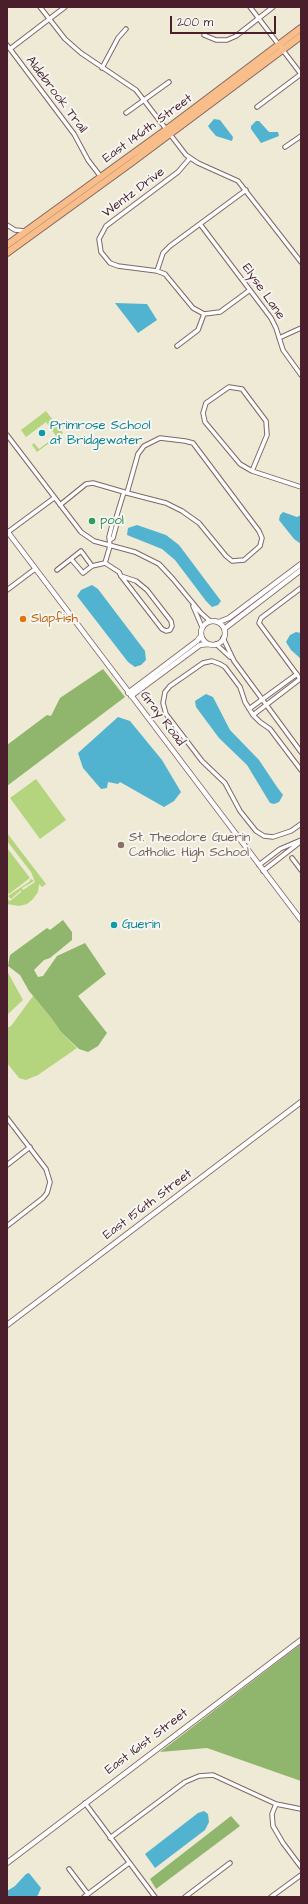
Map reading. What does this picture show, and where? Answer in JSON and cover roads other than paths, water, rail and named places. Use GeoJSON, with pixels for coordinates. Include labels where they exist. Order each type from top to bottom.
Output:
{"type":"FeatureCollection","features":[{"type":"Feature","properties":{"kind":"main road","name":"East 146th Street"},"geometry":{"type":"LineString","coordinates":[[7,253],[280,47],[301,28]]}},
{"type":"Feature","properties":{"kind":"main road","name":"East 146th Street"},"geometry":{"type":"LineString","coordinates":[[280,47],[301,36]]}},
{"type":"Feature","properties":{"kind":"main road","name":"East 146th Street"},"geometry":{"type":"LineString","coordinates":[[7,245],[101,177],[168,132]]}},
{"type":"Feature","properties":{"kind":"street"},"geometry":{"type":"LineString","coordinates":[[40,7],[71,44],[102,68],[127,83],[145,100],[180,149],[190,158],[233,178],[246,190],[301,262]]}},
{"type":"Feature","properties":{"kind":"street"},"geometry":{"type":"LineString","coordinates":[[10,49],[65,7]]}},
{"type":"Feature","properties":{"kind":"street"},"geometry":{"type":"LineString","coordinates":[[250,7],[301,74],[257,107]]}},
{"type":"Feature","properties":{"kind":"street"},"geometry":{"type":"LineString","coordinates":[[204,34],[216,40],[227,40],[273,7]]}},
{"type":"Feature","properties":{"kind":"street"},"geometry":{"type":"LineString","coordinates":[[102,68],[118,38],[126,29]]}},
{"type":"Feature","properties":{"kind":"street","name":"Aldebrook Trail"},"geometry":{"type":"LineString","coordinates":[[7,45],[74,134],[88,160],[101,177]]}},
{"type":"Feature","properties":{"kind":"street"},"geometry":{"type":"LineString","coordinates":[[126,113],[169,82]]}},
{"type":"Feature","properties":{"kind":"street"},"geometry":{"type":"LineString","coordinates":[[285,147],[301,136]]}},
{"type":"Feature","properties":{"kind":"street","name":"Wentz Drive"},"geometry":{"type":"LineString","coordinates":[[157,270],[113,265],[105,258],[99,248],[100,234],[106,226],[178,172],[190,158]]}},
{"type":"Feature","properties":{"kind":"street"},"geometry":{"type":"LineString","coordinates":[[246,190],[166,250],[160,260],[157,270],[167,276],[193,308],[204,314],[220,312],[250,290]]}},
{"type":"Feature","properties":{"kind":"street","name":"Elyse Lane"},"geometry":{"type":"LineString","coordinates":[[200,224],[273,320],[285,354],[301,375]]}},
{"type":"Feature","properties":{"kind":"street"},"geometry":{"type":"LineString","coordinates":[[7,225],[15,230],[27,231]]}},
{"type":"Feature","properties":{"kind":"street"},"geometry":{"type":"LineString","coordinates":[[15,230],[18,238]]}},
{"type":"Feature","properties":{"kind":"street"},"geometry":{"type":"LineString","coordinates":[[177,346],[198,330],[204,314]]}},
{"type":"Feature","properties":{"kind":"street"},"geometry":{"type":"LineString","coordinates":[[279,338],[301,328]]}},
{"type":"Feature","properties":{"kind":"street"},"geometry":{"type":"LineString","coordinates":[[252,470],[266,435],[266,421],[242,389],[229,387],[206,403],[203,408],[203,417],[232,457],[240,464],[252,470],[300,487],[301,480]]}},
{"type":"Feature","properties":{"kind":"street"},"geometry":{"type":"LineString","coordinates":[[7,434],[54,498],[85,535],[94,541],[135,552],[158,564],[210,621],[218,622],[228,618],[301,564]]}},
{"type":"Feature","properties":{"kind":"street"},"geometry":{"type":"LineString","coordinates":[[60,505],[90,483],[126,492],[166,503],[182,510],[199,523],[226,556],[232,561],[244,560],[258,548],[262,538],[259,530],[193,443],[160,438],[144,446],[138,454],[126,492],[116,518],[117,522],[113,538],[110,540],[110,546],[105,563]]}},
{"type":"Feature","properties":{"kind":"street"},"geometry":{"type":"LineString","coordinates":[[7,531],[54,498]]}},
{"type":"Feature","properties":{"kind":"street","name":"Gray Road"},"geometry":{"type":"LineString","coordinates":[[7,531],[301,920]]}},
{"type":"Feature","properties":{"kind":"street"},"geometry":{"type":"LineString","coordinates":[[57,570],[81,551],[92,566]]}},
{"type":"Feature","properties":{"kind":"street"},"geometry":{"type":"LineString","coordinates":[[71,559],[83,572],[92,566],[105,563],[116,569],[121,576],[162,629],[166,631],[170,630],[172,626],[171,621],[147,590],[136,581],[121,576]]}},
{"type":"Feature","properties":{"kind":"street"},"geometry":{"type":"LineString","coordinates":[[7,590],[35,569]]}},
{"type":"Feature","properties":{"kind":"street"},"geometry":{"type":"LineString","coordinates":[[301,570],[233,620],[224,629],[223,638],[234,661],[301,752]]}},
{"type":"Feature","properties":{"kind":"street"},"geometry":{"type":"LineString","coordinates":[[253,715],[301,680],[259,623],[261,618],[301,588]]}},
{"type":"Feature","properties":{"kind":"street"},"geometry":{"type":"LineString","coordinates":[[129,694],[197,641],[201,636],[202,627],[192,603]]}},
{"type":"Feature","properties":{"kind":"street"},"geometry":{"type":"LineString","coordinates":[[202,627],[210,621]]}},
{"type":"Feature","properties":{"kind":"street"},"geometry":{"type":"LineString","coordinates":[[218,622],[224,629]]}},
{"type":"Feature","properties":{"kind":"street"},"geometry":{"type":"LineString","coordinates":[[201,636],[208,644]]}},
{"type":"Feature","properties":{"kind":"street"},"geometry":{"type":"LineString","coordinates":[[129,694],[200,645],[216,644],[223,638]]}},
{"type":"Feature","properties":{"kind":"street"},"geometry":{"type":"LineString","coordinates":[[216,644],[234,661]]}},
{"type":"Feature","properties":{"kind":"street"},"geometry":{"type":"LineString","coordinates":[[301,770],[270,729],[253,715],[245,702],[240,687],[225,667],[220,664],[212,661],[203,663],[165,692],[162,703],[165,711],[202,761],[225,783],[240,811],[254,829],[264,836],[273,837],[290,831],[301,824]]}},
{"type":"Feature","properties":{"kind":"street"},"geometry":{"type":"LineString","coordinates":[[249,709],[296,674]]}},
{"type":"Feature","properties":{"kind":"street"},"geometry":{"type":"LineString","coordinates":[[259,865],[280,849],[301,841]]}},
{"type":"Feature","properties":{"kind":"street"},"geometry":{"type":"LineString","coordinates":[[264,871],[301,841]]}},
{"type":"Feature","properties":{"kind":"street"},"geometry":{"type":"LineString","coordinates":[[292,858],[301,870]]}},
{"type":"Feature","properties":{"kind":"street","name":"East 156th Street"},"geometry":{"type":"LineString","coordinates":[[7,1325],[301,1102]]}},
{"type":"Feature","properties":{"kind":"street"},"geometry":{"type":"LineString","coordinates":[[7,1118],[46,1169],[50,1179],[47,1193],[39,1202],[7,1226]]}},
{"type":"Feature","properties":{"kind":"street"},"geometry":{"type":"LineString","coordinates":[[7,1164],[30,1147]]}},
{"type":"Feature","properties":{"kind":"street","name":"East 161st Street"},"geometry":{"type":"LineString","coordinates":[[7,1863],[301,1640]]}},
{"type":"Feature","properties":{"kind":"street"},"geometry":{"type":"LineString","coordinates":[[110,1838],[185,1782],[199,1776],[213,1775],[250,1794],[276,1804],[301,1809]]}},
{"type":"Feature","properties":{"kind":"street"},"geometry":{"type":"LineString","coordinates":[[85,1803],[155,1897]]}},
{"type":"Feature","properties":{"kind":"street"},"geometry":{"type":"LineString","coordinates":[[276,1804],[272,1814],[273,1826],[283,1843],[301,1867]]}},
{"type":"Feature","properties":{"kind":"street"},"geometry":{"type":"LineString","coordinates":[[84,1897],[129,1863]]}},
{"type":"Feature","properties":{"kind":"street"},"geometry":{"type":"LineString","coordinates":[[185,1897],[230,1863]]}},
{"type":"Feature","properties":{"kind":"street"},"geometry":{"type":"LineString","coordinates":[[69,1869],[88,1894]]}},
{"type":"Feature","properties":{"kind":"street"},"geometry":{"type":"LineString","coordinates":[[271,1897],[301,1875]]}},
{"type":"Feature","properties":{"kind":"water"},"geometry":{"type":"Polygon","coordinates":[[[214,119],[220,120],[233,137],[232,141],[216,136],[210,129],[208,126],[214,119]]]}},
{"type":"Feature","properties":{"kind":"water"},"geometry":{"type":"Polygon","coordinates":[[[256,121],[259,121],[269,132],[278,132],[279,136],[261,143],[251,129],[251,126],[256,121]]]}},
{"type":"Feature","properties":{"kind":"water"},"geometry":{"type":"Polygon","coordinates":[[[115,303],[147,304],[157,320],[138,333],[115,303]]]}},
{"type":"Feature","properties":{"kind":"water"},"geometry":{"type":"Polygon","coordinates":[[[283,512],[297,517],[301,515],[301,544],[294,539],[279,520],[280,515],[283,512]]]}},
{"type":"Feature","properties":{"kind":"water"},"geometry":{"type":"Polygon","coordinates":[[[137,525],[166,535],[179,545],[221,601],[218,605],[212,607],[206,601],[175,560],[162,549],[127,535],[128,528],[137,525]]]}},
{"type":"Feature","properties":{"kind":"water"},"geometry":{"type":"Polygon","coordinates":[[[92,585],[98,589],[145,651],[146,660],[141,665],[135,667],[128,662],[77,596],[81,590],[92,585]]]}},
{"type":"Feature","properties":{"kind":"water"},"geometry":{"type":"Polygon","coordinates":[[[296,632],[301,633],[301,659],[291,650],[286,642],[290,635],[296,632]]]}},
{"type":"Feature","properties":{"kind":"water"},"geometry":{"type":"Polygon","coordinates":[[[206,694],[213,697],[230,730],[259,760],[283,795],[279,802],[274,804],[270,803],[247,765],[219,738],[196,707],[195,701],[206,694]]]}},
{"type":"Feature","properties":{"kind":"water"},"geometry":{"type":"Polygon","coordinates":[[[118,717],[130,721],[162,760],[181,792],[174,801],[164,807],[120,782],[118,784],[108,782],[107,788],[101,789],[83,768],[78,753],[118,717]]]}},
{"type":"Feature","properties":{"kind":"water"},"geometry":{"type":"Polygon","coordinates":[[[204,1811],[208,1814],[209,1822],[205,1830],[155,1868],[145,1854],[198,1813],[204,1811]]]}},
{"type":"Feature","properties":{"kind":"water"},"geometry":{"type":"Polygon","coordinates":[[[29,1873],[41,1888],[38,1895],[36,1897],[7,1897],[7,1891],[29,1873]]]}},
{"type":"Feature","properties":{"kind":"place","name":"Primrose School at Bridgewater"},"geometry":{"type":"Point","coordinates":[42,433]}},
{"type":"Feature","properties":{"kind":"place","name":"pool"},"geometry":{"type":"Point","coordinates":[92,521]}},
{"type":"Feature","properties":{"kind":"place","name":"Slapfish"},"geometry":{"type":"Point","coordinates":[23,619]}},
{"type":"Feature","properties":{"kind":"place","name":"St. Theodore Guerin Catholic High School"},"geometry":{"type":"Point","coordinates":[121,845]}},
{"type":"Feature","properties":{"kind":"place","name":"Guerin"},"geometry":{"type":"Point","coordinates":[114,925]}}]}
